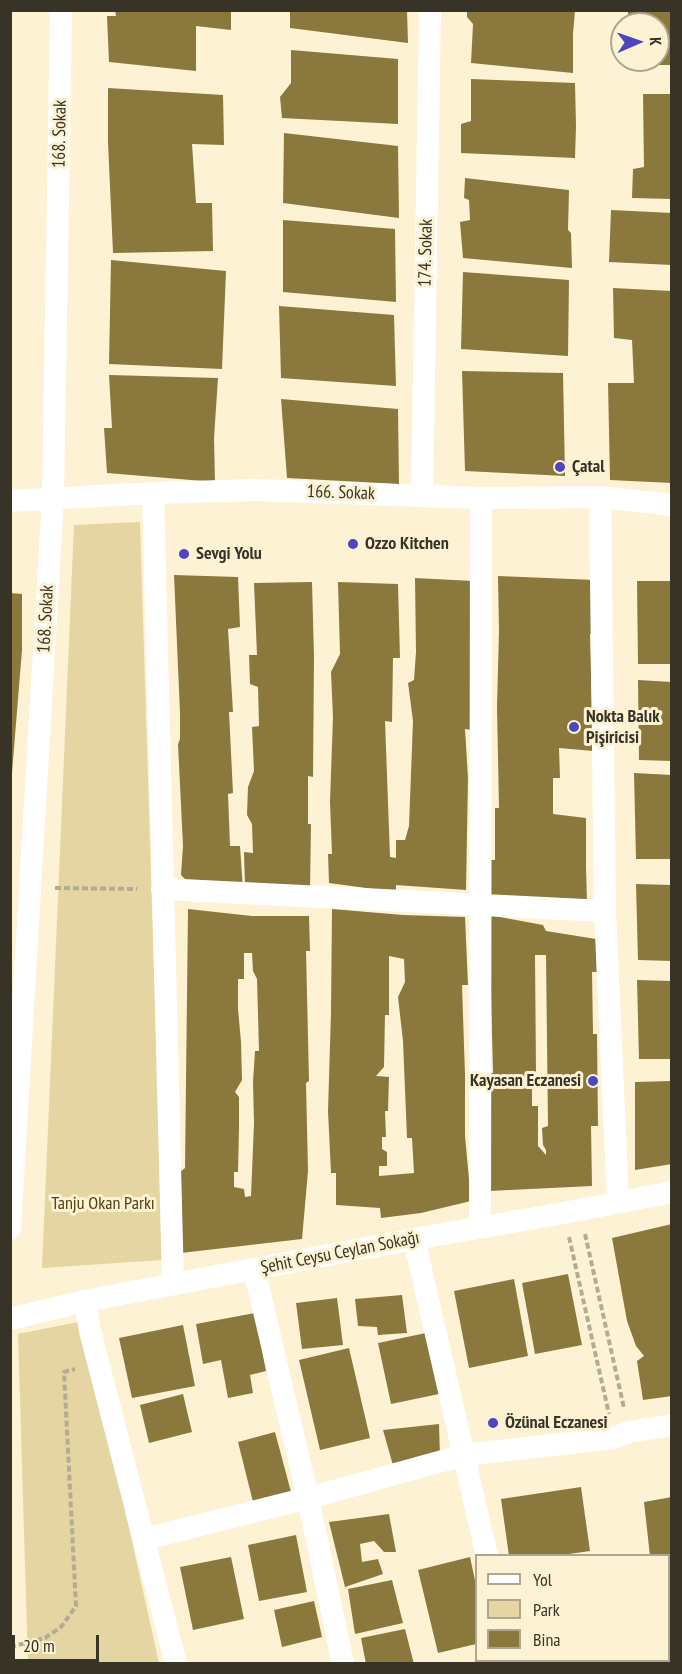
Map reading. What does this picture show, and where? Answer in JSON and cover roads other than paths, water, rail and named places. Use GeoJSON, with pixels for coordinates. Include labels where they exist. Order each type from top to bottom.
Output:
{"type":"FeatureCollection","features":[{"type":"Feature","properties":{"kind":"street","name":"168. Sokak"},"geometry":{"type":"LineString","coordinates":[[10,1228],[53,498],[62,10]]}},
{"type":"Feature","properties":{"kind":"street","name":"174. Sokak"},"geometry":{"type":"LineString","coordinates":[[422,496],[430,10]]}},
{"type":"Feature","properties":{"kind":"street","name":"166. Sokak"},"geometry":{"type":"LineString","coordinates":[[10,501],[256,490],[481,498],[600,496],[672,504]]}},
{"type":"Feature","properties":{"kind":"street"},"geometry":{"type":"LineString","coordinates":[[153,493],[173,1284]]}},
{"type":"Feature","properties":{"kind":"street"},"geometry":{"type":"LineString","coordinates":[[600,496],[605,911],[618,1202]]}},
{"type":"Feature","properties":{"kind":"street"},"geometry":{"type":"LineString","coordinates":[[480,1227],[481,498]]}},
{"type":"Feature","properties":{"kind":"street"},"geometry":{"type":"LineString","coordinates":[[162,889],[605,911]]}},
{"type":"Feature","properties":{"kind":"street","name":"Şehit Ceysu Ceylan Sokağı"},"geometry":{"type":"LineString","coordinates":[[10,1319],[85,1301],[173,1284],[672,1192]]}},
{"type":"Feature","properties":{"kind":"street"},"geometry":{"type":"LineString","coordinates":[[414,1239],[486,1554]]}},
{"type":"Feature","properties":{"kind":"street"},"geometry":{"type":"LineString","coordinates":[[254,1269],[308,1498],[343,1664]]}},
{"type":"Feature","properties":{"kind":"street"},"geometry":{"type":"LineString","coordinates":[[85,1301],[176,1664]]}},
{"type":"Feature","properties":{"kind":"street"},"geometry":{"type":"LineString","coordinates":[[145,1539],[308,1498],[464,1455],[622,1435],[672,1425]]}},
{"type":"Feature","properties":{"kind":"place","name":"Çatal"},"geometry":{"type":"Point","coordinates":[560,467]}},
{"type":"Feature","properties":{"kind":"place","name":"Ozzo Kitchen"},"geometry":{"type":"Point","coordinates":[353,544]}},
{"type":"Feature","properties":{"kind":"place","name":"Sevgi Yolu"},"geometry":{"type":"Point","coordinates":[184,554]}},
{"type":"Feature","properties":{"kind":"place","name":"Nokta Balık Pişiricisi"},"geometry":{"type":"Point","coordinates":[574,727]}},
{"type":"Feature","properties":{"kind":"place","name":"Kayasan Eczanesi"},"geometry":{"type":"Point","coordinates":[593,1081]}},
{"type":"Feature","properties":{"kind":"place","name":"Özünal Eczanesi"},"geometry":{"type":"Point","coordinates":[493,1423]}},
{"type":"Feature","properties":{"kind":"park label","name":"Tanju Okan Parkı"},"geometry":{"type":"Point","coordinates":[103,1204]}}]}
